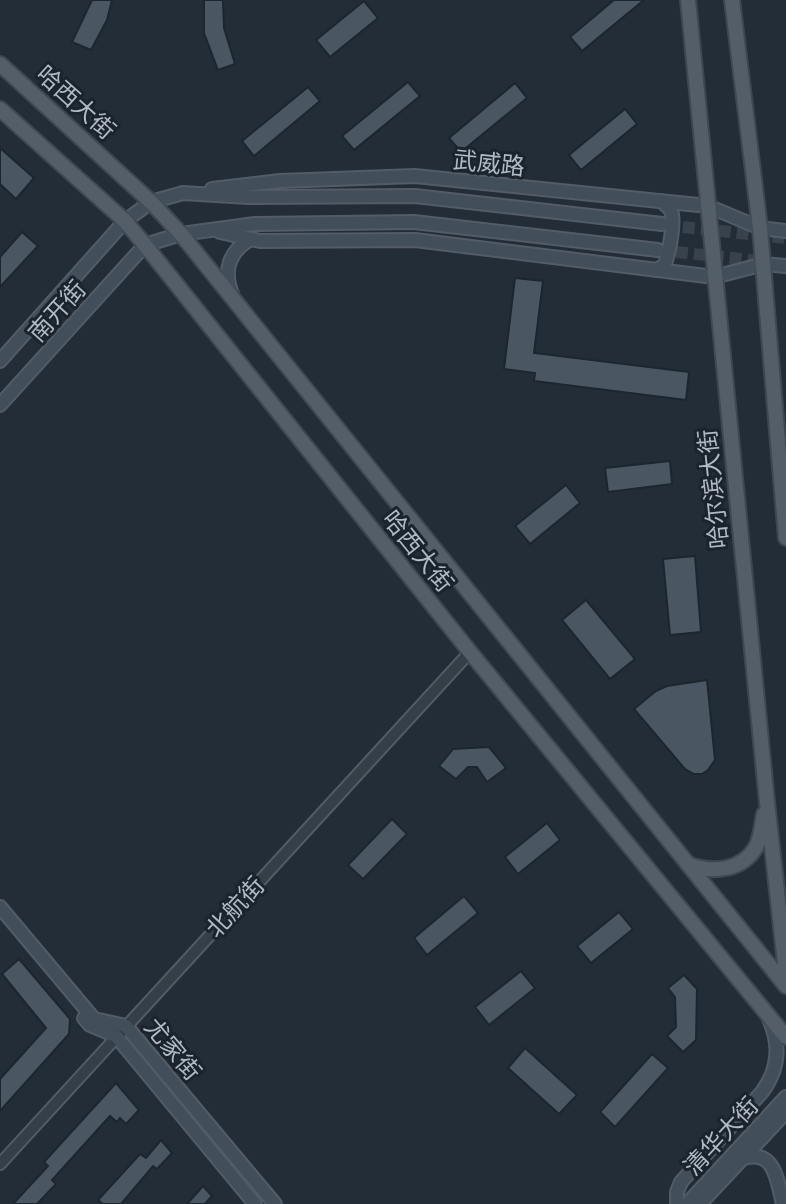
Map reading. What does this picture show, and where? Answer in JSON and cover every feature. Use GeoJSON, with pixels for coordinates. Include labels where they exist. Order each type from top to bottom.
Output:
{"type":"FeatureCollection","features":[{"type":"Feature","properties":{"kind":"main road","name":"哈尔滨大街"},"geometry":{"type":"LineString","coordinates":[[688,0],[786,972]]}},
{"type":"Feature","properties":{"kind":"main road"},"geometry":{"type":"LineString","coordinates":[[732,0],[761,228],[786,538]]}},
{"type":"Feature","properties":{"kind":"main road","name":"哈西大街"},"geometry":{"type":"LineString","coordinates":[[0,64],[151,202],[181,234],[786,986]]}},
{"type":"Feature","properties":{"kind":"main road","name":"哈西大街"},"geometry":{"type":"LineString","coordinates":[[0,109],[125,221],[470,652],[786,1037]]}},
{"type":"Feature","properties":{"kind":"main road","name":"武威路"},"geometry":{"type":"LineString","coordinates":[[125,221],[151,202],[183,193],[281,181],[415,176],[708,206],[761,228],[786,231]]}},
{"type":"Feature","properties":{"kind":"main road","name":"武威路"},"geometry":{"type":"LineString","coordinates":[[183,193],[248,197],[415,197],[662,225]]}},
{"type":"Feature","properties":{"kind":"main road"},"geometry":{"type":"LineString","coordinates":[[656,270],[664,266],[667,258],[672,213],[661,201]]}},
{"type":"Feature","properties":{"kind":"main road","name":"南开街"},"geometry":{"type":"LineString","coordinates":[[0,361],[125,221]]}},
{"type":"Feature","properties":{"kind":"main road"},"geometry":{"type":"LineString","coordinates":[[145,245],[181,234],[255,224],[414,222],[658,250]]}},
{"type":"Feature","properties":{"kind":"main road"},"geometry":{"type":"LineString","coordinates":[[210,229],[260,241],[415,240],[714,276],[764,264],[786,266]]}},
{"type":"Feature","properties":{"kind":"main road"},"geometry":{"type":"LineString","coordinates":[[235,301],[226,280],[228,265],[243,243],[250,239]]}},
{"type":"Feature","properties":{"kind":"main road","name":"南开街"},"geometry":{"type":"LineString","coordinates":[[0,405],[145,245]]}},
{"type":"Feature","properties":{"kind":"main road"},"geometry":{"type":"LineString","coordinates":[[690,865],[710,871],[724,870],[749,855],[757,846],[767,802]]}},
{"type":"Feature","properties":{"kind":"main road","name":"尤家街"},"geometry":{"type":"LineString","coordinates":[[0,907],[94,1019],[126,1026],[275,1204]]}},
{"type":"Feature","properties":{"kind":"main road","name":"尤家街"},"geometry":{"type":"LineString","coordinates":[[0,919],[90,1026],[116,1036],[255,1204]]}},
{"type":"Feature","properties":{"kind":"main road"},"geometry":{"type":"LineString","coordinates":[[677,1204],[677,1192],[681,1182],[762,1092],[772,1077],[776,1065],[776,1043],[766,1012]]}},
{"type":"Feature","properties":{"kind":"main road","name":"清华大街"},"geometry":{"type":"LineString","coordinates":[[687,1204],[786,1097]]}},
{"type":"Feature","properties":{"kind":"main road","name":"清华大街"},"geometry":{"type":"LineString","coordinates":[[700,1204],[786,1112]]}},
{"type":"Feature","properties":{"kind":"main road"},"geometry":{"type":"LineString","coordinates":[[741,1159],[755,1156],[769,1163],[778,1182],[783,1204]]}},
{"type":"Feature","properties":{"kind":"street","name":"北航街"},"geometry":{"type":"LineString","coordinates":[[0,1164],[470,652]]}},
{"type":"Feature","properties":{"kind":"building"},"geometry":{"type":"Polygon","coordinates":[[[92,0],[112,0],[107,20],[91,50],[72,42],[92,0]]]}},
{"type":"Feature","properties":{"kind":"building"},"geometry":{"type":"Polygon","coordinates":[[[204,0],[223,0],[224,28],[235,64],[218,70],[204,33],[204,0]]]}},
{"type":"Feature","properties":{"kind":"building"},"geometry":{"type":"Polygon","coordinates":[[[614,0],[644,0],[582,51],[570,37],[614,0]]]}},
{"type":"Feature","properties":{"kind":"building"},"geometry":{"type":"Polygon","coordinates":[[[364,1],[378,18],[330,57],[316,40],[364,1]]]}},
{"type":"Feature","properties":{"kind":"building"},"geometry":{"type":"Polygon","coordinates":[[[408,82],[420,96],[354,150],[342,136],[408,82]]]}},
{"type":"Feature","properties":{"kind":"building"},"geometry":{"type":"Polygon","coordinates":[[[515,83],[527,98],[461,152],[449,138],[515,83]]]}},
{"type":"Feature","properties":{"kind":"building"},"geometry":{"type":"Polygon","coordinates":[[[308,87],[320,101],[254,156],[242,141],[308,87]]]}},
{"type":"Feature","properties":{"kind":"building"},"geometry":{"type":"Polygon","coordinates":[[[625,109],[637,124],[581,170],[569,155],[625,109]]]}},
{"type":"Feature","properties":{"kind":"building"},"geometry":{"type":"Polygon","coordinates":[[[0,148],[34,178],[16,199],[0,184],[0,148]]]}},
{"type":"Feature","properties":{"kind":"building"},"geometry":{"type":"Polygon","coordinates":[[[22,232],[38,246],[0,287],[0,257],[22,232]]]}},
{"type":"Feature","properties":{"kind":"building"},"geometry":{"type":"Polygon","coordinates":[[[515,278],[543,281],[534,353],[689,372],[686,400],[534,381],[535,373],[504,369],[515,278]]]}},
{"type":"Feature","properties":{"kind":"building"},"geometry":{"type":"Polygon","coordinates":[[[670,461],[672,484],[608,492],[605,468],[670,461]]]}},
{"type":"Feature","properties":{"kind":"building"},"geometry":{"type":"Polygon","coordinates":[[[566,485],[580,503],[530,544],[515,526],[566,485]]]}},
{"type":"Feature","properties":{"kind":"building"},"geometry":{"type":"Polygon","coordinates":[[[695,556],[701,632],[670,635],[663,559],[695,556]]]}},
{"type":"Feature","properties":{"kind":"building"},"geometry":{"type":"Polygon","coordinates":[[[586,600],[635,659],[610,679],[562,620],[586,600]]]}},
{"type":"Feature","properties":{"kind":"building"},"geometry":{"type":"Polygon","coordinates":[[[707,680],[715,760],[702,774],[694,774],[685,769],[634,709],[656,691],[667,686],[707,680]]]}},
{"type":"Feature","properties":{"kind":"building"},"geometry":{"type":"Polygon","coordinates":[[[489,747],[506,768],[487,782],[477,767],[468,767],[456,779],[439,766],[453,749],[489,747]]]}},
{"type":"Feature","properties":{"kind":"building"},"geometry":{"type":"Polygon","coordinates":[[[392,819],[407,834],[363,879],[348,865],[392,819]]]}},
{"type":"Feature","properties":{"kind":"building"},"geometry":{"type":"Polygon","coordinates":[[[547,823],[560,840],[518,874],[505,857],[547,823]]]}},
{"type":"Feature","properties":{"kind":"building"},"geometry":{"type":"Polygon","coordinates":[[[464,896],[478,913],[427,955],[414,938],[464,896]]]}},
{"type":"Feature","properties":{"kind":"building"},"geometry":{"type":"Polygon","coordinates":[[[619,912],[633,929],[591,963],[577,946],[619,912]]]}},
{"type":"Feature","properties":{"kind":"building"},"geometry":{"type":"Polygon","coordinates":[[[19,959],[70,1019],[69,1034],[0,1111],[0,1079],[46,1028],[2,974],[19,959]]]}},
{"type":"Feature","properties":{"kind":"building"},"geometry":{"type":"Polygon","coordinates":[[[521,971],[535,988],[489,1025],[475,1007],[521,971]]]}},
{"type":"Feature","properties":{"kind":"building"},"geometry":{"type":"Polygon","coordinates":[[[684,975],[697,989],[696,1040],[683,1052],[667,1036],[676,1027],[675,997],[668,988],[684,975]]]}},
{"type":"Feature","properties":{"kind":"building"},"geometry":{"type":"Polygon","coordinates":[[[525,1048],[577,1095],[559,1114],[508,1068],[525,1048]]]}},
{"type":"Feature","properties":{"kind":"building"},"geometry":{"type":"Polygon","coordinates":[[[652,1054],[668,1068],[615,1127],[600,1112],[652,1054]]]}},
{"type":"Feature","properties":{"kind":"building"},"geometry":{"type":"Polygon","coordinates":[[[116,1083],[139,1110],[126,1124],[120,1118],[117,1122],[110,1116],[52,1180],[56,1184],[37,1204],[13,1204],[48,1166],[44,1162],[116,1083]]]}},
{"type":"Feature","properties":{"kind":"building"},"geometry":{"type":"Polygon","coordinates":[[[161,1140],[172,1153],[157,1169],[153,1166],[121,1204],[103,1204],[98,1200],[140,1154],[146,1158],[161,1140]]]}},
{"type":"Feature","properties":{"kind":"building"},"geometry":{"type":"Polygon","coordinates":[[[203,1186],[212,1196],[205,1204],[187,1204],[203,1186]]]}},
{"type":"Feature","properties":{"kind":"tunnel"},"geometry":{"type":"LineString","coordinates":[[665,225],[786,238]]}},
{"type":"Feature","properties":{"kind":"tunnel"},"geometry":{"type":"LineString","coordinates":[[658,250],[769,262]]}}]}
